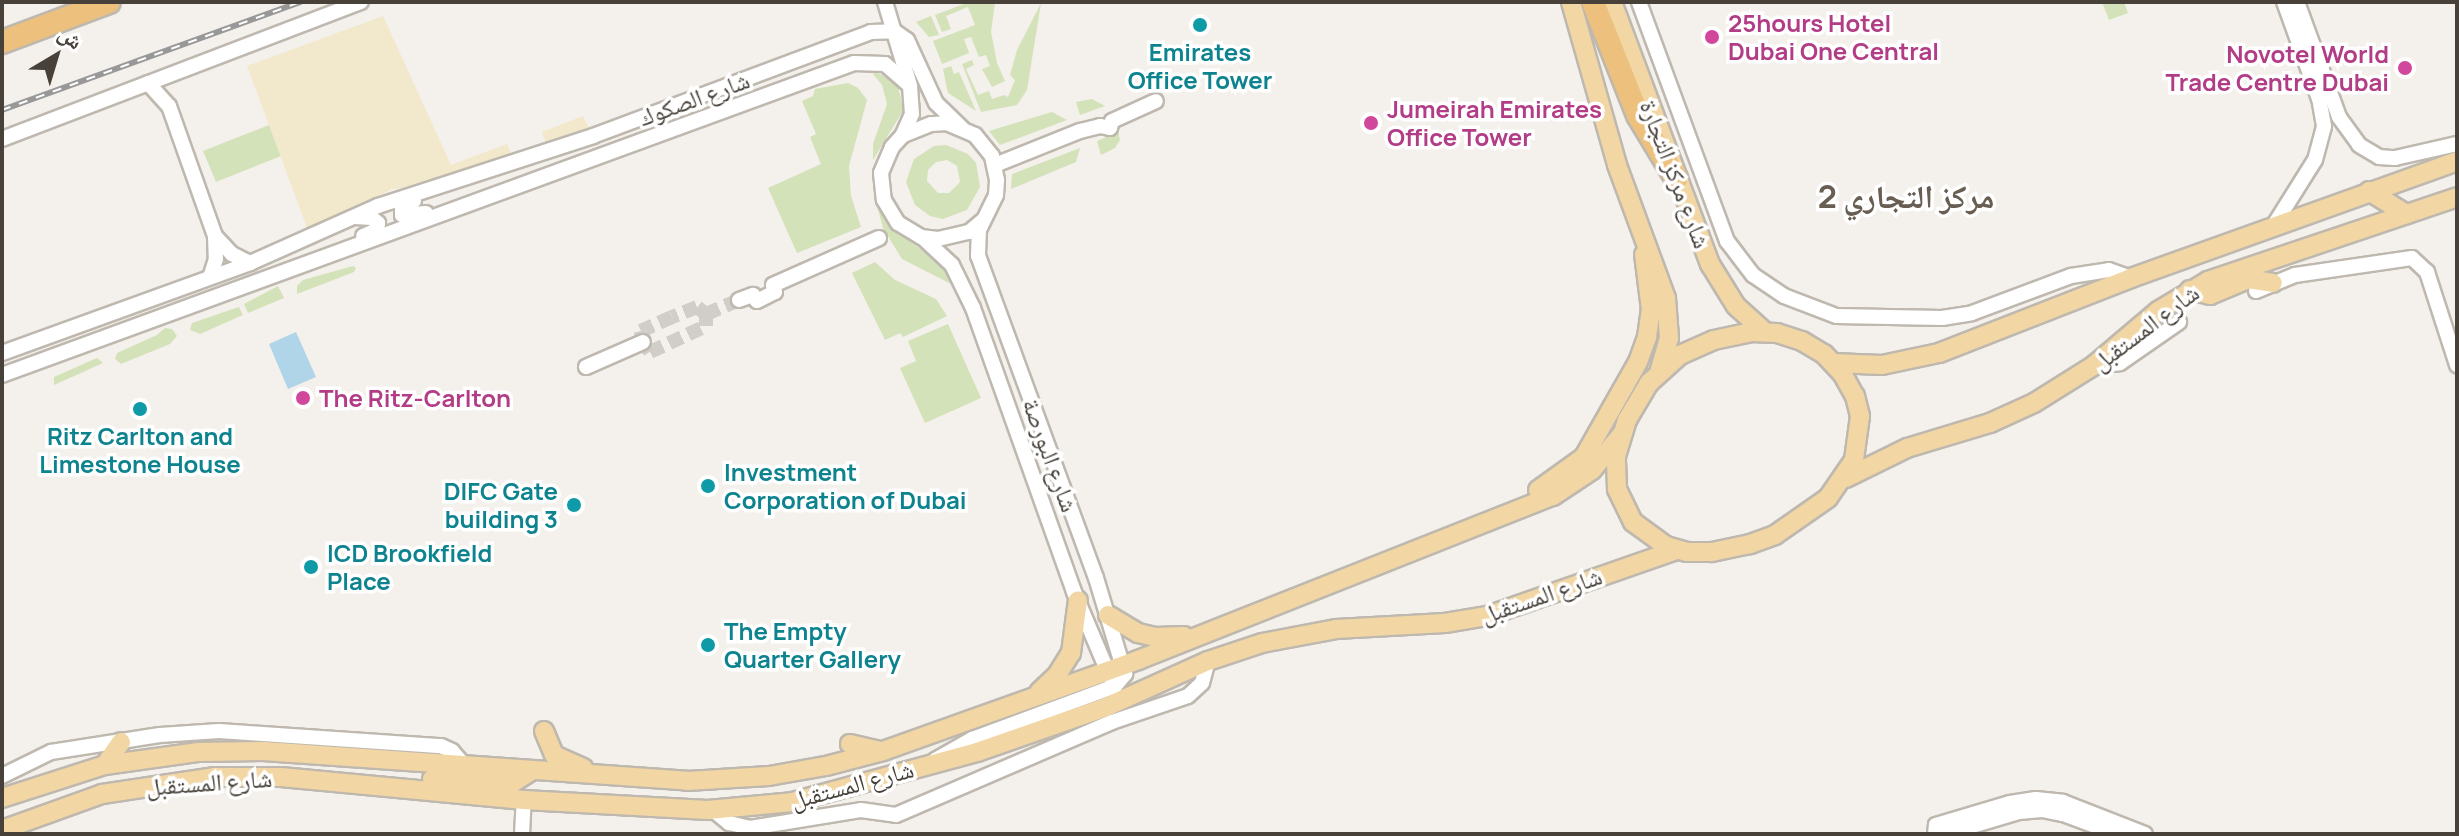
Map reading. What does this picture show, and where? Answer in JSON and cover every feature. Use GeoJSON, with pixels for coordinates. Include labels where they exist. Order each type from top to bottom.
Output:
{"type":"FeatureCollection","features":[{"type":"Feature","properties":{"kind":"highway"},"geometry":{"type":"LineString","coordinates":[[2,42],[109,2]]}},
{"type":"Feature","properties":{"kind":"highway"},"geometry":{"type":"LineString","coordinates":[[1593,2],[1638,115],[1676,178]]}},
{"type":"Feature","properties":{"kind":"main road","name":"شارع مركز التجارة"},"geometry":{"type":"LineString","coordinates":[[1571,2],[1609,139],[1662,284],[1669,319],[1667,350],[1659,372]]}},
{"type":"Feature","properties":{"kind":"main road","name":"شارع مركز التجارة"},"geometry":{"type":"LineString","coordinates":[[1612,2],[1676,178],[1717,279],[1736,306],[1764,331]]}},
{"type":"Feature","properties":{"kind":"main road","name":"شارع المستقبل"},"geometry":{"type":"LineString","coordinates":[[1833,363],[1882,365],[1922,358],[2131,278],[2457,161]]}},
{"type":"Feature","properties":{"kind":"main road"},"geometry":{"type":"LineString","coordinates":[[2369,191],[2406,214]]}},
{"type":"Feature","properties":{"kind":"main road","name":"شارع المستقبل"},"geometry":{"type":"LineString","coordinates":[[1844,479],[1907,448],[2012,413],[2093,366],[2158,311],[2190,290],[2233,270],[2457,197]]}},
{"type":"Feature","properties":{"kind":"main road"},"geometry":{"type":"LineString","coordinates":[[1494,520],[1510,505],[1567,473],[1595,442],[1613,402],[1638,362],[1647,337],[1651,310],[1644,259],[1646,243]]}},
{"type":"Feature","properties":{"kind":"main road"},"geometry":{"type":"LineString","coordinates":[[2190,290],[2210,295],[2248,279],[2264,287]]}},
{"type":"Feature","properties":{"kind":"main road"},"geometry":{"type":"LineString","coordinates":[[1764,331],[1802,341],[1833,363],[1849,383],[1860,416],[1858,449],[1844,479],[1810,514],[1763,540],[1711,552],[1676,550],[1648,536],[1624,508],[1615,467],[1622,434],[1633,407],[1659,372],[1702,344],[1738,333],[1764,331]]}},
{"type":"Feature","properties":{"kind":"main road","name":"شارع المستقبل"},"geometry":{"type":"LineString","coordinates":[[2,830],[102,794],[191,779],[281,777],[524,800],[713,810],[766,806],[818,797],[934,761],[977,752],[1120,679],[1198,634],[1553,496],[1580,480],[1622,434]]}},
{"type":"Feature","properties":{"kind":"main road","name":"شارع المستقبل"},"geometry":{"type":"LineString","coordinates":[[2,798],[105,765],[168,754],[231,750],[687,781],[740,779],[812,769],[883,751],[1029,699],[1208,661],[1262,643],[1314,632],[1487,616],[1676,550]]}},
{"type":"Feature","properties":{"kind":"main road"},"geometry":{"type":"LineString","coordinates":[[1029,699],[1057,675],[1071,653],[1078,600]]}},
{"type":"Feature","properties":{"kind":"main road"},"geometry":{"type":"LineString","coordinates":[[1108,615],[1147,635],[1198,634]]}},
{"type":"Feature","properties":{"kind":"main road"},"geometry":{"type":"LineString","coordinates":[[544,731],[554,755],[596,775]]}},
{"type":"Feature","properties":{"kind":"main road"},"geometry":{"type":"LineString","coordinates":[[105,765],[121,742]]}},
{"type":"Feature","properties":{"kind":"main road"},"geometry":{"type":"LineString","coordinates":[[850,744],[883,751]]}},
{"type":"Feature","properties":{"kind":"main road"},"geometry":{"type":"LineString","coordinates":[[399,788],[413,781],[429,779],[509,785],[531,771]]}},
{"type":"Feature","properties":{"kind":"street"},"geometry":{"type":"LineString","coordinates":[[2,139],[361,2]]}},
{"type":"Feature","properties":{"kind":"street"},"geometry":{"type":"LineString","coordinates":[[884,2],[910,86],[912,114],[902,136],[885,160],[881,187],[884,200],[898,223],[921,237],[954,238],[982,221],[996,195],[995,165],[981,141],[936,103],[914,48],[894,31]]}},
{"type":"Feature","properties":{"kind":"street"},"geometry":{"type":"LineString","coordinates":[[862,36],[884,2]]}},
{"type":"Feature","properties":{"kind":"street"},"geometry":{"type":"LineString","coordinates":[[1639,2],[1727,241],[1753,275],[1796,302],[1847,317],[1952,318],[2067,277],[2109,270],[2131,278]]}},
{"type":"Feature","properties":{"kind":"street"},"geometry":{"type":"LineString","coordinates":[[2268,228],[2315,160],[2324,126],[2319,99],[2284,2]]}},
{"type":"Feature","properties":{"kind":"street"},"geometry":{"type":"LineString","coordinates":[[2297,2],[2339,117],[2359,145],[2372,154],[2395,158],[2457,144]]}},
{"type":"Feature","properties":{"kind":"street","name":"شارع الصكوك"},"geometry":{"type":"LineString","coordinates":[[2,353],[250,263],[378,206],[593,136],[862,36],[894,31]]}},
{"type":"Feature","properties":{"kind":"street","name":"شارع الصكوك"},"geometry":{"type":"LineString","coordinates":[[343,249],[854,63],[885,64],[910,86]]}},
{"type":"Feature","properties":{"kind":"street"},"geometry":{"type":"LineString","coordinates":[[169,106],[173,74]]}},
{"type":"Feature","properties":{"kind":"street"},"geometry":{"type":"LineString","coordinates":[[148,83],[169,106],[215,236],[216,259],[210,277]]}},
{"type":"Feature","properties":{"kind":"street"},"geometry":{"type":"LineString","coordinates":[[995,165],[1106,124],[1156,101]]}},
{"type":"Feature","properties":{"kind":"street"},"geometry":{"type":"LineString","coordinates":[[902,136],[931,124],[962,128]]}},
{"type":"Feature","properties":{"kind":"street"},"geometry":{"type":"LineString","coordinates":[[439,215],[424,213],[406,217],[400,210],[404,205],[467,182],[476,175]]}},
{"type":"Feature","properties":{"kind":"street"},"geometry":{"type":"LineString","coordinates":[[2,375],[343,249],[378,228],[374,219],[354,217]]}},
{"type":"Feature","properties":{"kind":"street","name":"شارع البورصة"},"geometry":{"type":"LineString","coordinates":[[982,221],[977,238],[980,264],[1108,615],[1120,679]]}},
{"type":"Feature","properties":{"kind":"street"},"geometry":{"type":"LineString","coordinates":[[215,236],[232,254],[250,263]]}},
{"type":"Feature","properties":{"kind":"street","name":"شارع البورصة"},"geometry":{"type":"LineString","coordinates":[[921,237],[952,265],[973,308],[1078,600],[1120,679]]}},
{"type":"Feature","properties":{"kind":"street"},"geometry":{"type":"LineString","coordinates":[[746,297],[751,287],[769,279],[773,285],[879,238]]}},
{"type":"Feature","properties":{"kind":"street"},"geometry":{"type":"LineString","coordinates":[[2264,287],[2295,275],[2412,258],[2427,272],[2457,365]]}},
{"type":"Feature","properties":{"kind":"street"},"geometry":{"type":"LineString","coordinates":[[2093,366],[2120,363],[2179,322]]}},
{"type":"Feature","properties":{"kind":"street"},"geometry":{"type":"LineString","coordinates":[[586,367],[643,342]]}},
{"type":"Feature","properties":{"kind":"street"},"geometry":{"type":"LineString","coordinates":[[713,810],[729,823],[750,828],[861,810],[896,815],[1112,722],[1188,696],[1202,683],[1208,661]]}},
{"type":"Feature","properties":{"kind":"street"},"geometry":{"type":"LineString","coordinates":[[2,776],[43,754],[219,731],[445,747],[465,766]]}},
{"type":"Feature","properties":{"kind":"street"},"geometry":{"type":"LineString","coordinates":[[1935,834],[1936,825],[2010,803],[2036,799],[2063,802],[2145,834]]}},
{"type":"Feature","properties":{"kind":"street"},"geometry":{"type":"LineString","coordinates":[[522,834],[524,800]]}},
{"type":"Feature","properties":{"kind":"street"},"geometry":{"type":"LineString","coordinates":[[1945,834],[2030,810],[2063,814],[2117,834]]}},
{"type":"Feature","properties":{"kind":"green space"},"geometry":{"type":"Polygon","coordinates":[[[969,2],[995,3],[991,32],[997,63],[1005,81],[992,87],[982,69],[990,66],[986,55],[979,57],[971,37],[964,39],[969,53],[942,64],[933,41],[975,25],[968,7],[946,16],[951,29],[942,32],[935,15],[969,2]]]}},
{"type":"Feature","properties":{"kind":"green space"},"geometry":{"type":"Polygon","coordinates":[[[2102,2],[2124,2],[2128,13],[2109,20],[2102,2]]]}},
{"type":"Feature","properties":{"kind":"green space"},"geometry":{"type":"Polygon","coordinates":[[[1041,3],[1027,90],[1017,105],[981,112],[962,64],[972,60],[974,65],[966,69],[978,95],[989,91],[992,99],[1004,95],[1008,97],[1015,80],[1010,75],[1017,50],[1041,3]]]}},
{"type":"Feature","properties":{"kind":"green space"},"geometry":{"type":"Polygon","coordinates":[[[931,16],[939,35],[929,37],[916,22],[931,16]]]}},
{"type":"Feature","properties":{"kind":"green space"},"geometry":{"type":"Polygon","coordinates":[[[951,66],[954,74],[959,72],[976,111],[948,93],[943,69],[951,66]]]}},
{"type":"Feature","properties":{"kind":"green space"},"geometry":{"type":"Polygon","coordinates":[[[875,71],[897,84],[904,109],[873,160],[873,144],[887,104],[882,85],[873,74],[875,71]]]}},
{"type":"Feature","properties":{"kind":"green space"},"geometry":{"type":"Polygon","coordinates":[[[848,83],[858,88],[867,100],[849,166],[851,196],[861,227],[797,253],[768,188],[821,164],[810,137],[816,134],[802,101],[813,96],[815,89],[848,83]]]}},
{"type":"Feature","properties":{"kind":"green space"},"geometry":{"type":"Polygon","coordinates":[[[1092,99],[1105,106],[1080,115],[1076,102],[1092,99]]]}},
{"type":"Feature","properties":{"kind":"green space"},"geometry":{"type":"Polygon","coordinates":[[[1052,112],[1067,120],[1000,145],[989,131],[1052,112]]]}},
{"type":"Feature","properties":{"kind":"green space"},"geometry":{"type":"Polygon","coordinates":[[[269,125],[281,156],[216,182],[203,151],[269,125]]]}},
{"type":"Feature","properties":{"kind":"green space"},"geometry":{"type":"Polygon","coordinates":[[[1118,132],[1120,140],[1115,148],[1101,155],[1097,141],[1118,132]]]}},
{"type":"Feature","properties":{"kind":"green space"},"geometry":{"type":"Polygon","coordinates":[[[946,145],[968,154],[976,163],[980,187],[967,210],[943,219],[930,216],[915,205],[906,182],[914,159],[934,146],[946,145]],[[947,160],[936,162],[928,170],[927,181],[938,193],[949,193],[960,182],[957,166],[947,160]]]}},
{"type":"Feature","properties":{"kind":"green space"},"geometry":{"type":"Polygon","coordinates":[[[1080,148],[1076,162],[1011,189],[1012,174],[1080,148]]]}},
{"type":"Feature","properties":{"kind":"green space"},"geometry":{"type":"Polygon","coordinates":[[[875,198],[890,226],[940,264],[955,286],[902,259],[883,228],[875,198]]]}},
{"type":"Feature","properties":{"kind":"green space"},"geometry":{"type":"Polygon","coordinates":[[[875,262],[895,280],[936,299],[947,316],[903,337],[900,333],[885,340],[852,273],[875,262]]]}},
{"type":"Feature","properties":{"kind":"green space"},"geometry":{"type":"Polygon","coordinates":[[[353,266],[356,268],[354,272],[297,294],[297,286],[303,280],[353,266]]]}},
{"type":"Feature","properties":{"kind":"green space"},"geometry":{"type":"Polygon","coordinates":[[[278,286],[284,298],[248,313],[244,304],[278,286]]]}},
{"type":"Feature","properties":{"kind":"green space"},"geometry":{"type":"Polygon","coordinates":[[[239,307],[243,315],[200,334],[190,330],[192,323],[239,307]]]}},
{"type":"Feature","properties":{"kind":"green space"},"geometry":{"type":"Polygon","coordinates":[[[948,324],[981,398],[925,423],[900,368],[916,361],[908,341],[948,324]]]}},
{"type":"Feature","properties":{"kind":"green space"},"geometry":{"type":"Polygon","coordinates":[[[165,328],[172,329],[177,336],[170,344],[121,364],[115,359],[117,353],[157,335],[165,328]]]}},
{"type":"Feature","properties":{"kind":"green space"},"geometry":{"type":"Polygon","coordinates":[[[97,358],[103,363],[54,385],[54,377],[97,358]]]}},
{"type":"Feature","properties":{"kind":"sand"},"geometry":{"type":"Polygon","coordinates":[[[383,16],[451,165],[507,144],[512,156],[419,186],[392,189],[309,233],[247,66],[383,16]]]}},
{"type":"Feature","properties":{"kind":"sand"},"geometry":{"type":"Polygon","coordinates":[[[583,116],[589,128],[546,144],[542,132],[583,116]]]}},
{"type":"Feature","properties":{"kind":"water"},"geometry":{"type":"Polygon","coordinates":[[[296,332],[316,377],[288,389],[269,344],[296,332]]]}},
{"type":"Feature","properties":{"kind":"tunnel"},"geometry":{"type":"LineString","coordinates":[[706,314],[697,307],[672,317],[641,331],[643,342],[650,352],[706,326],[706,314],[739,300]]}},
{"type":"Feature","properties":{"kind":"railway"},"geometry":{"type":"LineString","coordinates":[[2,110],[301,2]]}},
{"type":"Feature","properties":{"kind":"place","name":"Emirates Office Tower"},"geometry":{"type":"Point","coordinates":[1200,25]}},
{"type":"Feature","properties":{"kind":"place","name":"25hours Hotel Dubai One Central"},"geometry":{"type":"Point","coordinates":[1712,37]}},
{"type":"Feature","properties":{"kind":"place","name":"Novotel World Trade Centre Dubai"},"geometry":{"type":"Point","coordinates":[2405,68]}},
{"type":"Feature","properties":{"kind":"place","name":"Jumeirah Emirates Office Tower"},"geometry":{"type":"Point","coordinates":[1371,123]}},
{"type":"Feature","properties":{"kind":"place","name":"The Ritz-Carlton"},"geometry":{"type":"Point","coordinates":[303,398]}},
{"type":"Feature","properties":{"kind":"place","name":"Ritz Carlton and Limestone House"},"geometry":{"type":"Point","coordinates":[140,409]}},
{"type":"Feature","properties":{"kind":"place","name":"Investment Corporation of Dubai"},"geometry":{"type":"Point","coordinates":[708,486]}},
{"type":"Feature","properties":{"kind":"place","name":"DIFC Gate building 3"},"geometry":{"type":"Point","coordinates":[574,505]}},
{"type":"Feature","properties":{"kind":"place","name":"ICD Brookfield Place"},"geometry":{"type":"Point","coordinates":[311,567]}},
{"type":"Feature","properties":{"kind":"place","name":"The Empty Quarter Gallery"},"geometry":{"type":"Point","coordinates":[708,645]}},
{"type":"Feature","properties":{"kind":"district","name":"مركز التجاري 2"},"geometry":{"type":"Point","coordinates":[1906,196]}}]}
